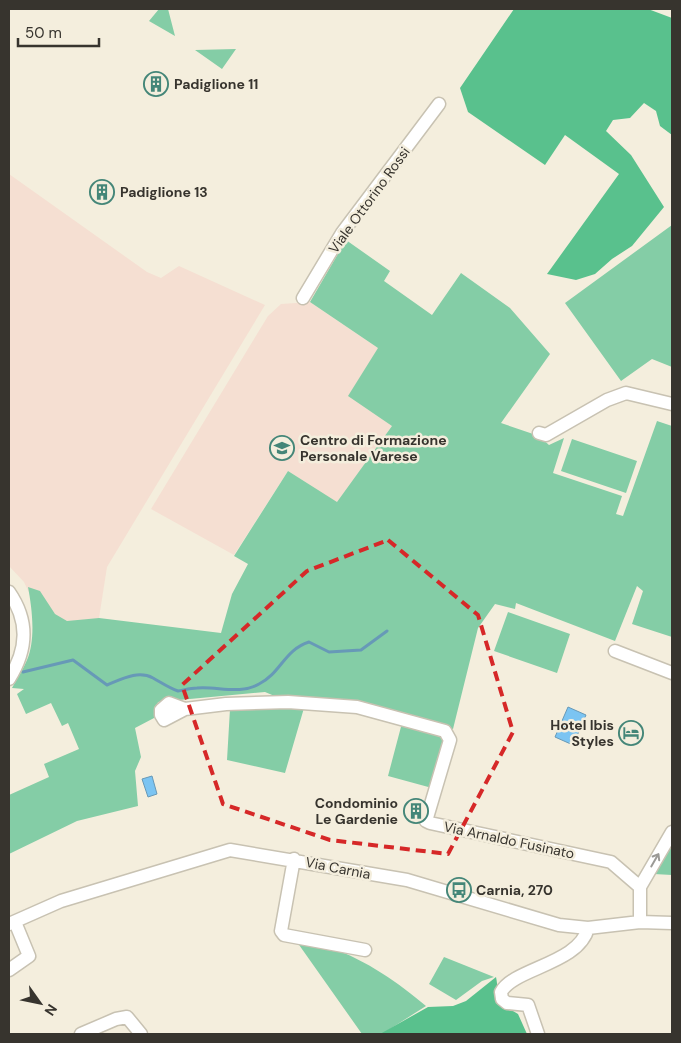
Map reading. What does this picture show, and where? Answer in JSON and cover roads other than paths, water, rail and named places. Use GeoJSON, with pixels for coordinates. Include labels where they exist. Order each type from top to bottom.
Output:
{"type":"FeatureCollection","features":[{"type":"Feature","properties":{"kind":"street","name":"Viale Ottorino Rossi"},"geometry":{"type":"LineString","coordinates":[[303,298],[342,233],[439,104]]}},
{"type":"Feature","properties":{"kind":"street"},"geometry":{"type":"LineString","coordinates":[[539,432],[546,435],[607,400],[626,393],[672,404]]}},
{"type":"Feature","properties":{"kind":"street"},"geometry":{"type":"LineString","coordinates":[[9,592],[22,616],[24,631],[23,647],[9,679]]}},
{"type":"Feature","properties":{"kind":"street"},"geometry":{"type":"LineString","coordinates":[[615,651],[672,673]]}},
{"type":"Feature","properties":{"kind":"street","name":"Via Arnaldo Fusinato"},"geometry":{"type":"LineString","coordinates":[[185,709],[226,704],[288,702],[357,707],[445,731],[450,740],[426,821],[430,824],[611,862],[640,887]]}},
{"type":"Feature","properties":{"kind":"street"},"geometry":{"type":"LineString","coordinates":[[640,922],[640,887],[672,832]]}},
{"type":"Feature","properties":{"kind":"street","name":"Via Carnia"},"geometry":{"type":"LineString","coordinates":[[12,923],[69,898],[230,850],[294,859],[406,880],[559,925],[588,928],[640,922],[672,923]]}},
{"type":"Feature","properties":{"kind":"street"},"geometry":{"type":"LineString","coordinates":[[294,859],[281,931],[284,936],[365,950]]}},
{"type":"Feature","properties":{"kind":"street"},"geometry":{"type":"LineString","coordinates":[[9,970],[29,956],[12,923]]}},
{"type":"Feature","properties":{"kind":"street"},"geometry":{"type":"LineString","coordinates":[[538,1034],[528,1006],[507,1003],[502,999],[501,992],[509,982],[540,969],[565,954],[586,938],[588,928]]}},
{"type":"Feature","properties":{"kind":"street"},"geometry":{"type":"LineString","coordinates":[[81,1034],[116,1019],[127,1018],[141,1034]]}},
{"type":"Feature","properties":{"kind":"water"},"geometry":{"type":"Polygon","coordinates":[[[568,707],[586,715],[573,745],[555,737],[568,707]]]}},
{"type":"Feature","properties":{"kind":"water"},"geometry":{"type":"Polygon","coordinates":[[[152,776],[157,794],[148,797],[142,779],[152,776]]]}},
{"type":"Feature","properties":{"kind":"waterway"},"geometry":{"type":"LineString","coordinates":[[23,672],[73,660],[107,685],[130,676],[142,675],[153,678],[178,691],[192,688],[236,690],[259,684],[273,674],[294,650],[309,642],[329,652],[361,650],[387,631]]}},
{"type":"Feature","properties":{"kind":"place","name":"Padiglione 11"},"geometry":{"type":"Point","coordinates":[156,84]}},
{"type":"Feature","properties":{"kind":"place","name":"Padiglione 13"},"geometry":{"type":"Point","coordinates":[102,192]}},
{"type":"Feature","properties":{"kind":"place","name":"Centro di Formazione Personale Varese"},"geometry":{"type":"Point","coordinates":[282,448]}},
{"type":"Feature","properties":{"kind":"place","name":"Hotel Ibis Styles"},"geometry":{"type":"Point","coordinates":[631,733]}},
{"type":"Feature","properties":{"kind":"place","name":"Condominio Le Gardenie"},"geometry":{"type":"Point","coordinates":[416,811]}},
{"type":"Feature","properties":{"kind":"place","name":"Carnia, 270"},"geometry":{"type":"Point","coordinates":[459,890]}}]}
